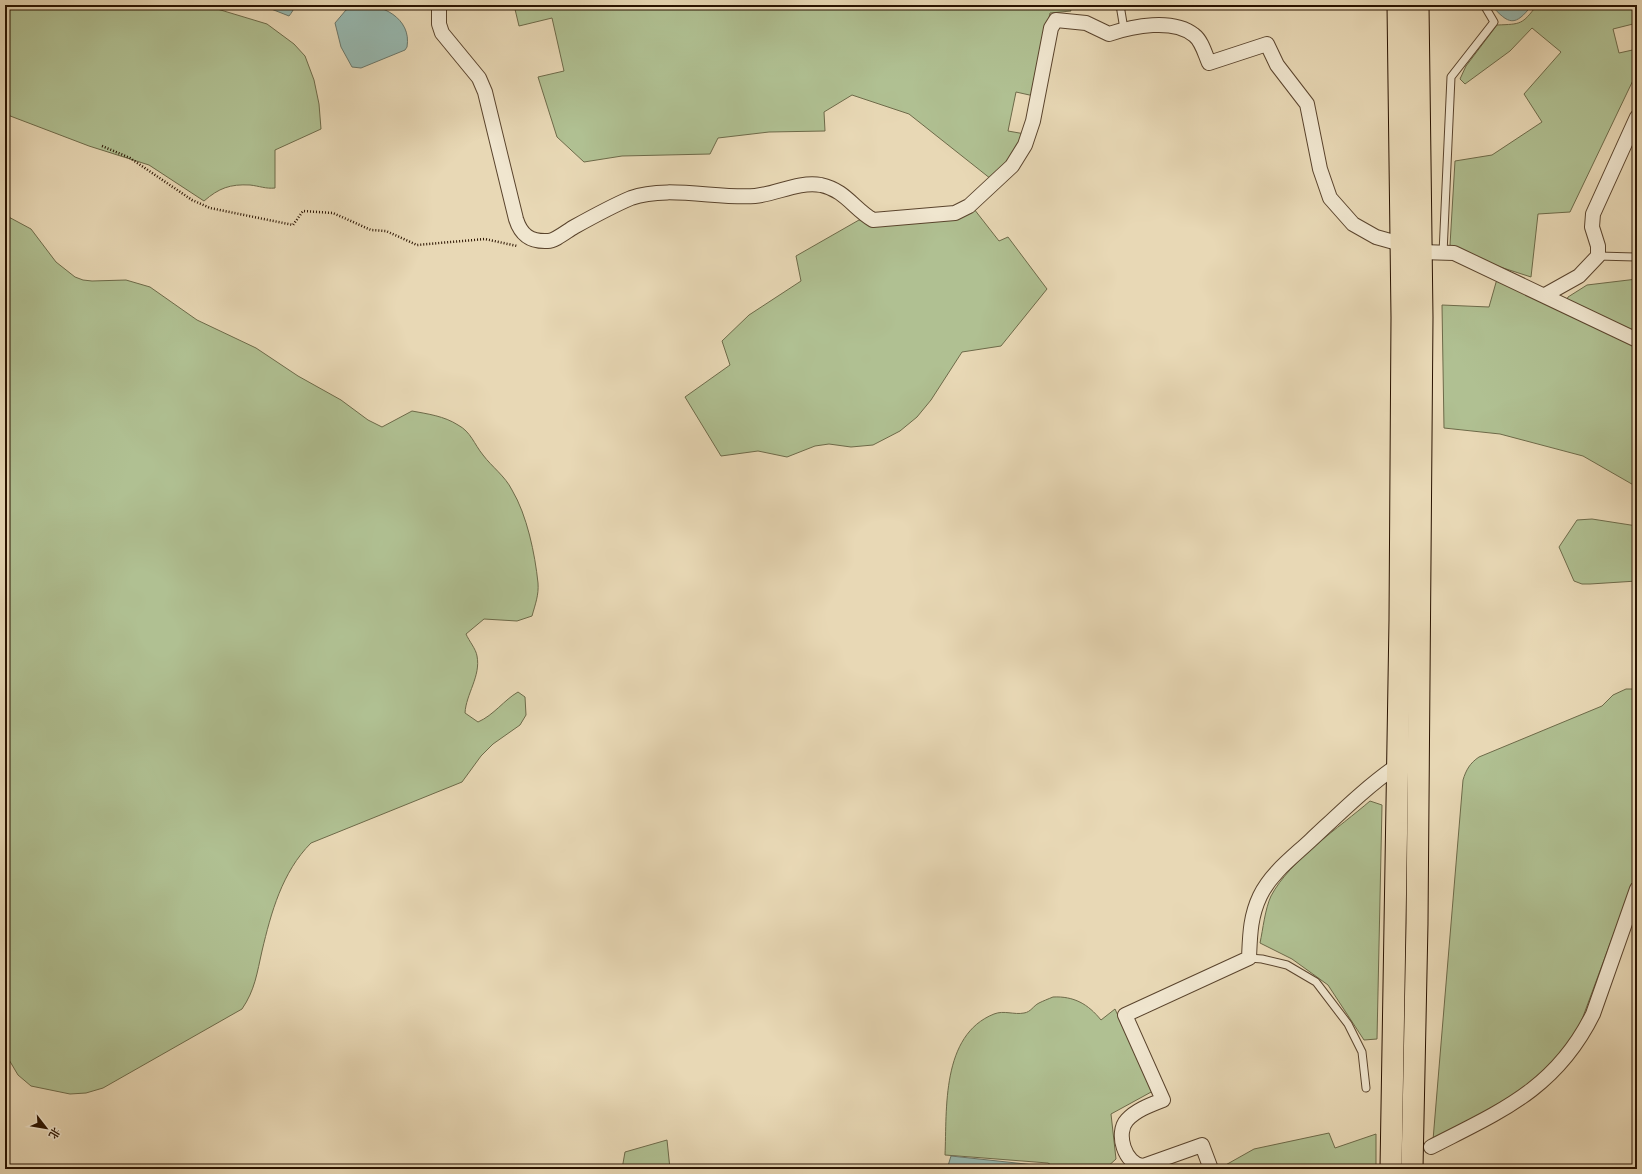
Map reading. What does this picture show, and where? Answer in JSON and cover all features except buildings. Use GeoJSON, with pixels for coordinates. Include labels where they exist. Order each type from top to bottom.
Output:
{"type":"FeatureCollection","features":[{"type":"Feature","properties":{"kind":"main road"},"geometry":{"type":"LineString","coordinates":[[1391,1169],[1398,765],[1401,244],[1398,5]]}},
{"type":"Feature","properties":{"kind":"main road"},"geometry":{"type":"LineString","coordinates":[[1412,1169],[1420,612],[1422,252],[1418,5]]}},
{"type":"Feature","properties":{"kind":"street"},"geometry":{"type":"LineString","coordinates":[[439,5],[439,24],[442,33],[479,78],[485,92],[519,228],[530,238],[549,242],[632,198],[670,193],[756,196],[805,186],[820,185],[847,197],[864,215],[873,220],[955,213],[969,206],[1012,166],[1025,145],[1033,121],[1053,24],[1056,20],[1086,23],[1109,34],[1124,29],[1152,24],[1187,30],[1198,39],[1209,63],[1267,44],[1277,65],[1308,104],[1320,169],[1330,198],[1353,224],[1376,237],[1401,244]]}},
{"type":"Feature","properties":{"kind":"street"},"geometry":{"type":"LineString","coordinates":[[1545,296],[1579,276],[1598,256],[1598,246],[1592,227],[1593,214],[1632,140],[1637,117]]}},
{"type":"Feature","properties":{"kind":"street"},"geometry":{"type":"LineString","coordinates":[[1422,252],[1454,253],[1637,340]]}},
{"type":"Feature","properties":{"kind":"street"},"geometry":{"type":"LineString","coordinates":[[1211,1169],[1202,1145],[1143,1166],[1134,1164],[1128,1156],[1122,1142],[1122,1132],[1125,1122],[1141,1109],[1163,1100],[1125,1015],[1249,958],[1250,924],[1254,910],[1260,896],[1273,876],[1372,783],[1398,765]]}},
{"type":"Feature","properties":{"kind":"street"},"geometry":{"type":"LineString","coordinates":[[1431,1147],[1515,1103],[1546,1080],[1567,1057],[1585,1030],[1593,1014],[1637,889]]}},
{"type":"Feature","properties":{"kind":"lane"},"geometry":{"type":"LineString","coordinates":[[1120,5],[1124,29]]}},
{"type":"Feature","properties":{"kind":"lane"},"geometry":{"type":"LineString","coordinates":[[1443,253],[1451,77],[1494,22],[1484,5]]}},
{"type":"Feature","properties":{"kind":"lane"},"geometry":{"type":"LineString","coordinates":[[1598,256],[1635,257],[1637,253]]}},
{"type":"Feature","properties":{"kind":"lane"},"geometry":{"type":"LineString","coordinates":[[1249,958],[1287,966],[1316,982],[1348,1024],[1362,1052],[1366,1088]]}},
{"type":"Feature","properties":{"kind":"path"},"geometry":{"type":"LineString","coordinates":[[102,146],[130,158],[192,200],[210,208],[293,225],[303,211],[324,211],[333,213],[371,230],[386,231],[417,245],[485,239],[518,246]]}},
{"type":"Feature","properties":{"kind":"green space"},"geometry":{"type":"Polygon","coordinates":[[[5,5],[204,5],[267,24],[294,44],[305,56],[314,80],[319,104],[321,129],[275,150],[275,188],[236,185],[220,190],[204,201],[149,165],[89,146],[5,114],[5,5]]]}},
{"type":"Feature","properties":{"kind":"green space"},"geometry":{"type":"Polygon","coordinates":[[[514,5],[1069,5],[1071,11],[1050,13],[1034,96],[1016,92],[1008,131],[1025,134],[1017,152],[991,179],[909,114],[852,95],[824,112],[825,131],[769,132],[718,138],[710,154],[622,156],[584,162],[557,137],[538,77],[564,71],[552,18],[519,26],[514,5]]]}},
{"type":"Feature","properties":{"kind":"green space"},"geometry":{"type":"Polygon","coordinates":[[[1537,5],[1637,5],[1637,23],[1613,29],[1619,53],[1637,49],[1637,72],[1570,212],[1538,214],[1531,277],[1500,267],[1450,245],[1455,161],[1492,155],[1542,122],[1524,94],[1561,52],[1532,28],[1510,51],[1465,84],[1460,79],[1466,66],[1497,25],[1516,24],[1524,20],[1537,5]]]}},
{"type":"Feature","properties":{"kind":"green space"},"geometry":{"type":"Polygon","coordinates":[[[974,209],[999,241],[1008,237],[1047,289],[1001,346],[962,352],[931,400],[917,417],[900,431],[873,445],[851,447],[829,444],[815,446],[787,457],[758,451],[721,456],[685,397],[730,365],[722,341],[749,315],[801,281],[796,256],[859,220],[887,225],[974,209]]]}},
{"type":"Feature","properties":{"kind":"green space"},"geometry":{"type":"Polygon","coordinates":[[[5,215],[31,229],[56,262],[75,277],[92,281],[126,280],[150,287],[197,320],[256,348],[298,376],[341,400],[368,420],[382,427],[412,411],[442,417],[462,428],[506,480],[517,500],[530,535],[538,583],[537,596],[532,616],[517,621],[484,619],[466,634],[475,651],[478,663],[465,713],[478,722],[518,692],[525,697],[526,715],[520,725],[493,744],[481,756],[462,782],[311,843],[292,867],[279,894],[269,922],[255,981],[250,995],[242,1009],[103,1088],[86,1093],[70,1094],[31,1086],[18,1075],[5,1053],[5,215]]]}},
{"type":"Feature","properties":{"kind":"green space"},"geometry":{"type":"Polygon","coordinates":[[[1497,279],[1563,310],[1568,297],[1587,285],[1637,279],[1637,487],[1583,456],[1500,434],[1444,428],[1442,305],[1489,307],[1497,279]]]}},
{"type":"Feature","properties":{"kind":"green space"},"geometry":{"type":"Polygon","coordinates":[[[1592,519],[1637,526],[1637,581],[1582,584],[1574,581],[1559,547],[1577,520],[1592,519]]]}},
{"type":"Feature","properties":{"kind":"green space"},"geometry":{"type":"Polygon","coordinates":[[[1626,689],[1637,689],[1637,871],[1574,1041],[1525,1088],[1457,1128],[1433,1140],[1463,780],[1471,764],[1479,757],[1602,706],[1613,695],[1626,689]]]}},
{"type":"Feature","properties":{"kind":"green space"},"geometry":{"type":"Polygon","coordinates":[[[1370,801],[1382,805],[1377,1039],[1364,1040],[1328,985],[1292,959],[1260,943],[1269,901],[1279,883],[1316,845],[1370,801]]]}},
{"type":"Feature","properties":{"kind":"green space"},"geometry":{"type":"Polygon","coordinates":[[[1053,997],[1068,998],[1080,1002],[1086,1005],[1101,1020],[1115,1009],[1153,1091],[1111,1114],[1116,1159],[1105,1169],[1058,1169],[1048,1163],[945,1155],[947,1096],[950,1075],[964,1038],[977,1024],[994,1014],[1002,1012],[1026,1012],[1039,1003],[1053,997]]]}},
{"type":"Feature","properties":{"kind":"green space"},"geometry":{"type":"Polygon","coordinates":[[[1329,1133],[1335,1148],[1376,1134],[1376,1169],[1222,1169],[1222,1167],[1254,1149],[1329,1133]]]}},
{"type":"Feature","properties":{"kind":"green space"},"geometry":{"type":"Polygon","coordinates":[[[667,1140],[670,1169],[622,1169],[625,1152],[667,1140]]]}},
{"type":"Feature","properties":{"kind":"water"},"geometry":{"type":"Polygon","coordinates":[[[261,5],[294,5],[289,16],[261,5]]]}},
{"type":"Feature","properties":{"kind":"water"},"geometry":{"type":"Polygon","coordinates":[[[357,5],[366,5],[385,10],[400,20],[405,28],[407,37],[407,47],[405,50],[361,68],[352,67],[341,47],[335,23],[346,10],[357,5]]]}},
{"type":"Feature","properties":{"kind":"water"},"geometry":{"type":"Polygon","coordinates":[[[1491,5],[1532,5],[1521,17],[1512,21],[1503,17],[1491,5]]]}},
{"type":"Feature","properties":{"kind":"water"},"geometry":{"type":"Polygon","coordinates":[[[951,1156],[1044,1166],[1048,1169],[947,1169],[951,1156]]]}}]}
